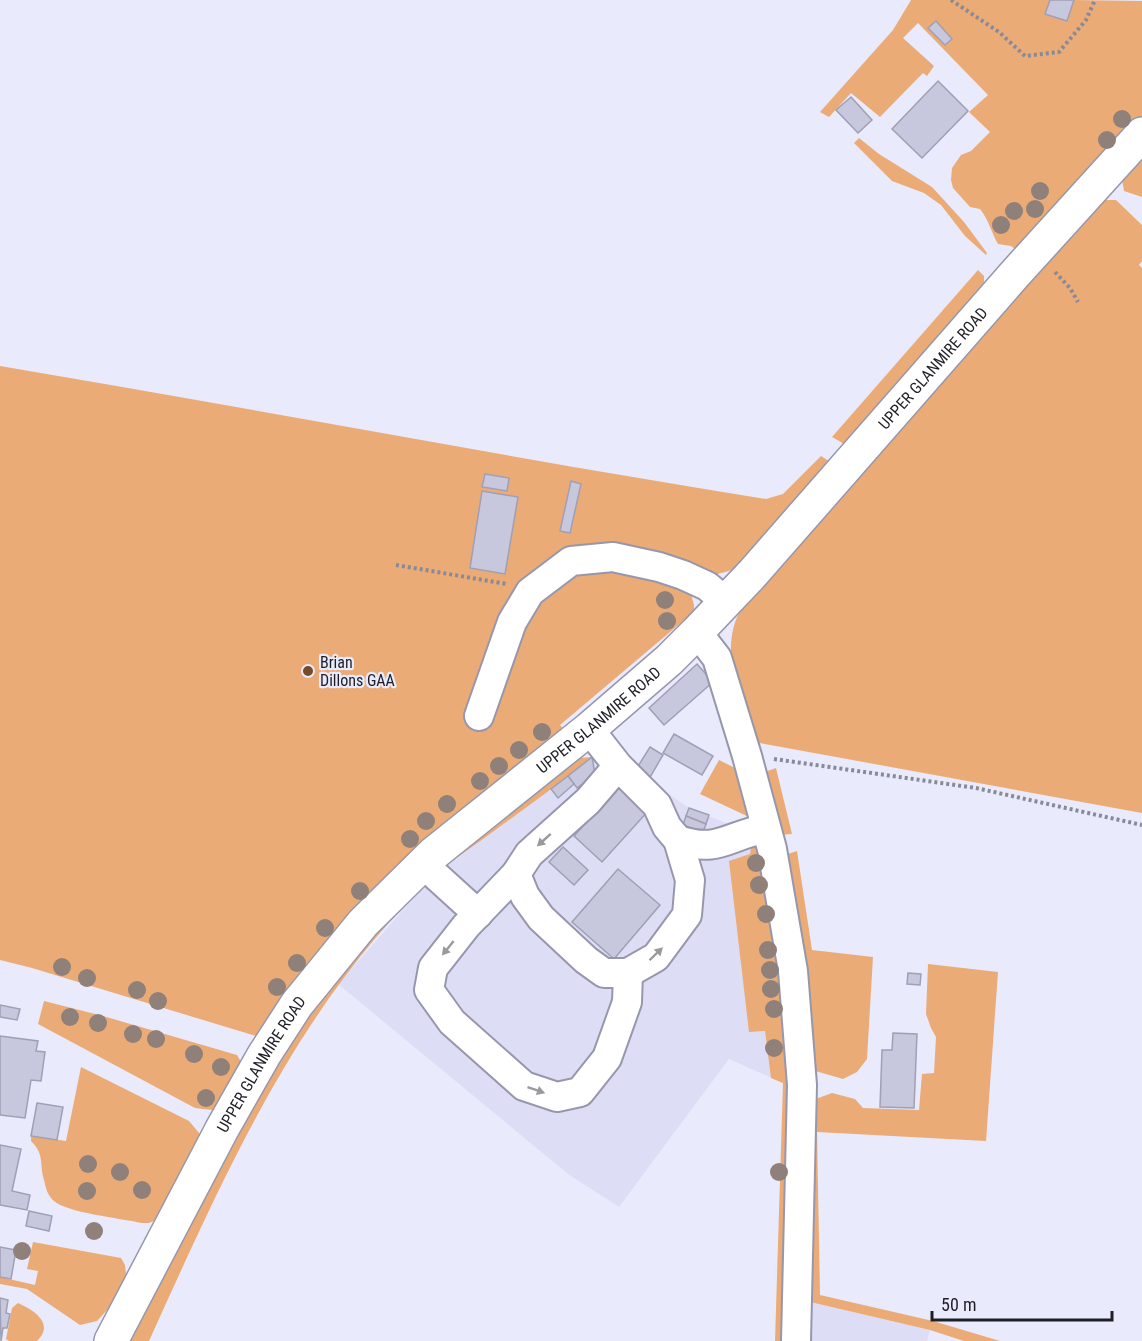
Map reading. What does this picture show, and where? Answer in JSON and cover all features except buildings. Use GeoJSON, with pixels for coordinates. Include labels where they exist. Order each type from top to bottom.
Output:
{"type":"FeatureCollection","features":[{"type":"Feature","properties":{"kind":"main road","name":"UPPER GLANMIRE ROAD"},"geometry":{"type":"LineString","coordinates":[[111,1341],[222,1129],[278,1032],[323,971],[363,923],[423,864],[589,729],[669,660],[697,632],[1142,134]]}},
{"type":"Feature","properties":{"kind":"street"},"geometry":{"type":"LineString","coordinates":[[479,716],[512,622],[530,592],[571,561],[613,557],[659,567],[683,574],[707,586],[726,602]]}},
{"type":"Feature","properties":{"kind":"street"},"geometry":{"type":"LineString","coordinates":[[697,632],[717,658],[747,756],[772,849],[783,901],[793,971],[802,1085],[796,1341]]}},
{"type":"Feature","properties":{"kind":"street"},"geometry":{"type":"LineString","coordinates":[[516,874],[525,896],[541,918],[586,960],[604,973],[628,973],[656,957],[687,915],[690,880],[678,840],[667,827],[657,805],[618,766],[589,729]]}},
{"type":"Feature","properties":{"kind":"street"},"geometry":{"type":"LineString","coordinates":[[618,766],[588,801],[529,854],[516,874],[478,914],[433,968],[429,990],[452,1022],[524,1086],[557,1097],[580,1092],[607,1058],[627,1002],[628,973]]}},
{"type":"Feature","properties":{"kind":"street"},"geometry":{"type":"LineString","coordinates":[[678,840],[694,845],[722,844],[750,831],[766,829]]}},
{"type":"Feature","properties":{"kind":"street"},"geometry":{"type":"LineString","coordinates":[[423,864],[478,914]]}},
{"type":"Feature","properties":{"kind":"path"},"geometry":{"type":"LineString","coordinates":[[951,0],[999,32],[1025,56],[1059,52],[1086,20],[1095,0]]}},
{"type":"Feature","properties":{"kind":"path"},"geometry":{"type":"LineString","coordinates":[[1049,267],[1071,288],[1078,302]]}},
{"type":"Feature","properties":{"kind":"path"},"geometry":{"type":"LineString","coordinates":[[396,565],[515,586],[530,592]]}},
{"type":"Feature","properties":{"kind":"path"},"geometry":{"type":"LineString","coordinates":[[773,758],[976,788],[1142,825]]}},
{"type":"Feature","properties":{"kind":"shaded area"},"geometry":{"type":"Polygon","coordinates":[[[911,0],[1050,0],[1046,14],[1067,21],[1074,0],[1142,1],[1142,118],[1019,252],[1011,246],[998,244],[983,213],[980,209],[970,207],[953,188],[951,180],[952,168],[961,155],[971,151],[990,132],[969,112],[988,95],[918,23],[903,38],[934,66],[927,76],[923,73],[880,117],[851,93],[829,117],[820,112],[893,30],[911,0]]]}},
{"type":"Feature","properties":{"kind":"shaded area"},"geometry":{"type":"Polygon","coordinates":[[[859,138],[879,154],[932,187],[964,222],[987,253],[986,255],[965,236],[941,205],[924,193],[892,181],[854,143],[859,138]]]}},
{"type":"Feature","properties":{"kind":"shaded area"},"geometry":{"type":"Polygon","coordinates":[[[1142,158],[1142,197],[1124,191],[1122,179],[1142,158]]]}},
{"type":"Feature","properties":{"kind":"shaded area"},"geometry":{"type":"Polygon","coordinates":[[[1105,200],[1116,200],[1142,225],[1142,261],[1139,265],[1142,268],[1142,813],[754,742],[737,691],[731,657],[731,640],[742,607],[1086,215],[1090,217],[1105,200]]]}},
{"type":"Feature","properties":{"kind":"shaded area"},"geometry":{"type":"Polygon","coordinates":[[[978,270],[984,276],[984,290],[846,445],[832,437],[978,270]]]}},
{"type":"Feature","properties":{"kind":"shaded area","name":"Brian Dillons GAA"},"geometry":{"type":"Polygon","coordinates":[[[0,366],[766,499],[783,494],[821,456],[832,463],[746,561],[729,571],[710,576],[690,590],[694,615],[689,616],[560,725],[565,731],[259,1037],[0,960],[0,366]]]}},
{"type":"Feature","properties":{"kind":"shaded area"},"geometry":{"type":"Polygon","coordinates":[[[617,739],[635,771],[689,808],[728,824],[749,823],[783,1083],[729,1059],[619,1207],[568,1174],[338,984],[403,910],[444,868],[617,739]]]}},
{"type":"Feature","properties":{"kind":"shaded area"},"geometry":{"type":"Polygon","coordinates":[[[592,757],[443,869],[393,918],[348,972],[308,1029],[238,1151],[149,1341],[127,1341],[238,1123],[335,975],[431,871],[579,758],[592,757]]]}},
{"type":"Feature","properties":{"kind":"shaded area"},"geometry":{"type":"Polygon","coordinates":[[[719,760],[741,771],[749,817],[700,794],[719,760]]]}},
{"type":"Feature","properties":{"kind":"shaded area"},"geometry":{"type":"Polygon","coordinates":[[[776,768],[792,834],[779,835],[762,773],[776,768]]]}},
{"type":"Feature","properties":{"kind":"shaded area"},"geometry":{"type":"Polygon","coordinates":[[[752,842],[763,847],[791,1034],[789,1341],[775,1341],[783,1083],[771,1078],[765,1031],[749,1032],[729,861],[750,854],[752,842]]]}},
{"type":"Feature","properties":{"kind":"shaded area"},"geometry":{"type":"Polygon","coordinates":[[[797,851],[812,950],[873,957],[867,1059],[857,1072],[843,1079],[812,1070],[785,855],[797,851]]]}},
{"type":"Feature","properties":{"kind":"shaded area"},"geometry":{"type":"Polygon","coordinates":[[[928,964],[998,972],[986,1141],[817,1132],[820,1295],[933,1321],[1000,1341],[964,1341],[930,1330],[806,1301],[813,1100],[832,1093],[855,1099],[863,1108],[919,1110],[922,1074],[934,1073],[936,1037],[926,1014],[928,964]]]}},
{"type":"Feature","properties":{"kind":"shaded area"},"geometry":{"type":"Polygon","coordinates":[[[44,1001],[237,1055],[244,1067],[220,1111],[195,1108],[38,1024],[44,1001]]]}},
{"type":"Feature","properties":{"kind":"shaded area"},"geometry":{"type":"Polygon","coordinates":[[[81,1067],[189,1121],[205,1140],[161,1218],[149,1223],[141,1223],[82,1212],[61,1205],[48,1194],[40,1155],[31,1141],[31,1136],[66,1141],[81,1067]]]}},
{"type":"Feature","properties":{"kind":"shaded area"},"geometry":{"type":"Polygon","coordinates":[[[33,1242],[121,1258],[126,1274],[133,1277],[114,1312],[107,1310],[97,1321],[80,1325],[27,1289],[0,1284],[0,1277],[35,1285],[38,1271],[27,1269],[33,1242]]]}},
{"type":"Feature","properties":{"kind":"shaded area"},"geometry":{"type":"Polygon","coordinates":[[[806,1301],[930,1330],[927,1341],[806,1341],[806,1301]]]}},
{"type":"Feature","properties":{"kind":"shaded area"},"geometry":{"type":"Polygon","coordinates":[[[18,1303],[36,1314],[43,1323],[42,1335],[37,1341],[9,1341],[6,1339],[12,1308],[18,1303]]]}},
{"type":"Feature","properties":{"kind":"place","name":"Brian Dillons GAA"},"geometry":{"type":"Point","coordinates":[308,671]}}]}
